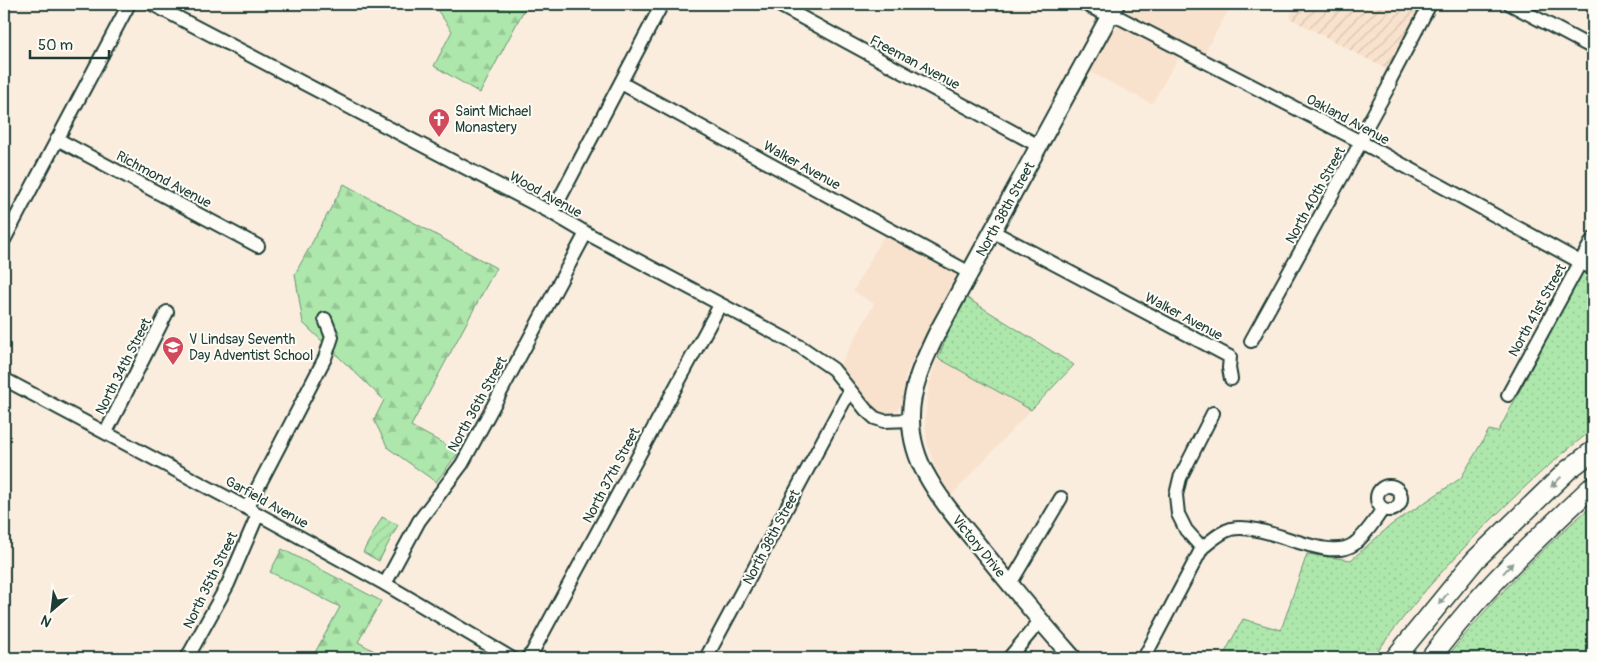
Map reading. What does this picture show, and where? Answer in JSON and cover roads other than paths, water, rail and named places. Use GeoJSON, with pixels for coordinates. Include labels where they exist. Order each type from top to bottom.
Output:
{"type":"FeatureCollection","features":[{"type":"Feature","properties":{"kind":"highway"},"geometry":{"type":"LineString","coordinates":[[1395,658],[1475,560],[1568,470],[1593,451]]}},
{"type":"Feature","properties":{"kind":"highway"},"geometry":{"type":"LineString","coordinates":[[1431,658],[1452,629],[1522,552],[1593,486]]}},
{"type":"Feature","properties":{"kind":"main road","name":"North 38th Street"},"geometry":{"type":"LineString","coordinates":[[910,420],[916,382],[924,359],[1113,10]]}},
{"type":"Feature","properties":{"kind":"main road","name":"Victory Drive"},"geometry":{"type":"LineString","coordinates":[[910,420],[916,452],[925,473],[935,489],[1040,621],[1073,658]]}},
{"type":"Feature","properties":{"kind":"street"},"geometry":{"type":"LineString","coordinates":[[4,240],[129,4]]}},
{"type":"Feature","properties":{"kind":"street","name":"Wood Avenue"},"geometry":{"type":"LineString","coordinates":[[152,4],[552,213],[816,356],[833,369],[866,410],[875,418],[884,421],[910,420]]}},
{"type":"Feature","properties":{"kind":"street"},"geometry":{"type":"LineString","coordinates":[[552,213],[662,4]]}},
{"type":"Feature","properties":{"kind":"street","name":"Freeman Avenue"},"geometry":{"type":"LineString","coordinates":[[777,4],[1040,146]]}},
{"type":"Feature","properties":{"kind":"street","name":"Oakland Avenue"},"geometry":{"type":"LineString","coordinates":[[1085,4],[1113,10],[1122,19],[1361,142],[1593,269]]}},
{"type":"Feature","properties":{"kind":"street"},"geometry":{"type":"LineString","coordinates":[[1510,4],[1593,48]]}},
{"type":"Feature","properties":{"kind":"street","name":"North 40th Street"},"geometry":{"type":"LineString","coordinates":[[1252,341],[1361,142],[1428,6]]}},
{"type":"Feature","properties":{"kind":"street","name":"Walker Avenue"},"geometry":{"type":"LineString","coordinates":[[621,83],[970,273]]}},
{"type":"Feature","properties":{"kind":"street","name":"Richmond Avenue"},"geometry":{"type":"LineString","coordinates":[[56,139],[258,246]]}},
{"type":"Feature","properties":{"kind":"street","name":"Walker Avenue"},"geometry":{"type":"LineString","coordinates":[[992,231],[1230,357],[1231,379]]}},
{"type":"Feature","properties":{"kind":"street","name":"North 36th Street"},"geometry":{"type":"LineString","coordinates":[[385,584],[419,521],[468,453],[586,233]]}},
{"type":"Feature","properties":{"kind":"street","name":"North 41st Street"},"geometry":{"type":"LineString","coordinates":[[1508,394],[1593,239]]}},
{"type":"Feature","properties":{"kind":"street","name":"North 37th Street"},"geometry":{"type":"LineString","coordinates":[[527,658],[532,653],[720,305]]}},
{"type":"Feature","properties":{"kind":"street","name":"North 34th Street"},"geometry":{"type":"LineString","coordinates":[[106,432],[167,312]]}},
{"type":"Feature","properties":{"kind":"street","name":"North 35th Street"},"geometry":{"type":"LineString","coordinates":[[187,658],[228,584],[252,511],[325,358],[332,337],[325,319]]}},
{"type":"Feature","properties":{"kind":"street","name":"Garfield Avenue"},"geometry":{"type":"LineString","coordinates":[[4,379],[106,432],[385,584],[511,658]]}},
{"type":"Feature","properties":{"kind":"street","name":"North 38th Street"},"geometry":{"type":"LineString","coordinates":[[706,658],[850,390]]}},
{"type":"Feature","properties":{"kind":"street"},"geometry":{"type":"LineString","coordinates":[[1202,548],[1186,530],[1178,514],[1176,495],[1180,478],[1212,413]]}},
{"type":"Feature","properties":{"kind":"street"},"geometry":{"type":"LineString","coordinates":[[1010,584],[1061,498]]}},
{"type":"Feature","properties":{"kind":"street"},"geometry":{"type":"LineString","coordinates":[[1144,658],[1202,548],[1214,537],[1230,529],[1249,528],[1310,545],[1336,550],[1352,545],[1363,535],[1383,509]]}},
{"type":"Feature","properties":{"kind":"street"},"geometry":{"type":"LineString","coordinates":[[1008,658],[1040,621]]}},
{"type":"Feature","properties":{"kind":"place","name":"Saint Michael Monastery"},"geometry":{"type":"Point","coordinates":[439,138]}},
{"type":"Feature","properties":{"kind":"place","name":"V Lindsay Seventh Day Adventist School"},"geometry":{"type":"Point","coordinates":[173,366]}}]}
